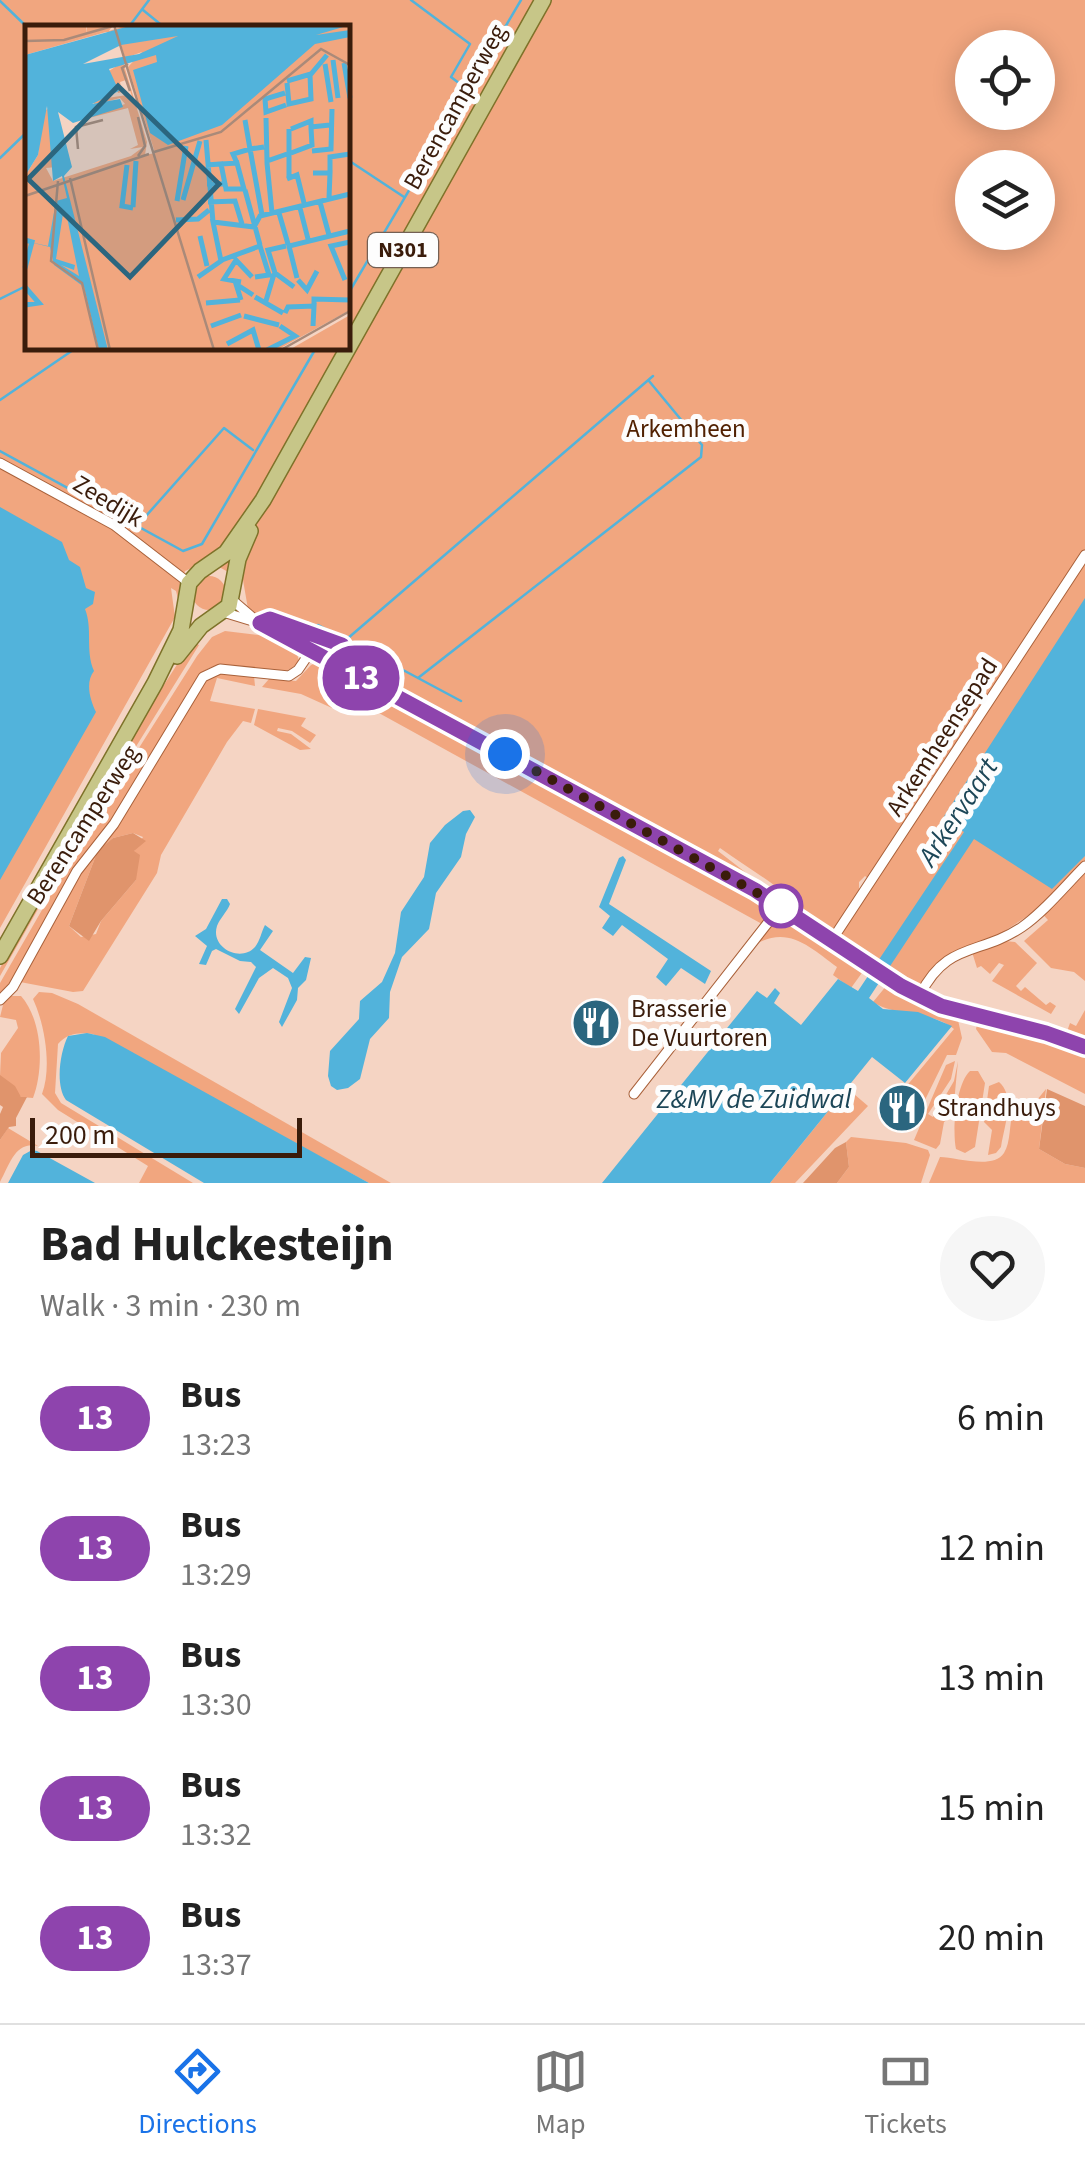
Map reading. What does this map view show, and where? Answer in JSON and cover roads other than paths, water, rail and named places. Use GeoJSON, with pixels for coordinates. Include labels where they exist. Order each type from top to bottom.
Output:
{"type":"FeatureCollection","features":[{"type":"Feature","properties":{"kind":"main road","name":"Berencamperweg"},"geometry":{"type":"LineString","coordinates":[[350,345],[543,0]]}},
{"type":"Feature","properties":{"kind":"main road","name":"Berencamperweg"},"geometry":{"type":"LineString","coordinates":[[208,566],[226,553],[263,500],[347,350]]}},
{"type":"Feature","properties":{"kind":"main road","name":"Berencamperweg"},"geometry":{"type":"LineString","coordinates":[[156,683],[192,636],[225,604],[238,559],[263,500]]}},
{"type":"Feature","properties":{"kind":"main road"},"geometry":{"type":"LineString","coordinates":[[208,566],[223,569],[230,576],[225,604],[196,617],[186,602],[189,583],[208,566]]}},
{"type":"Feature","properties":{"kind":"main road","name":"Berencamperweg"},"geometry":{"type":"LineString","coordinates":[[0,956],[156,683],[181,630],[186,602]]}},
{"type":"Feature","properties":{"kind":"street","name":"Zeedijk"},"geometry":{"type":"LineString","coordinates":[[0,463],[114,525],[189,583]]}},
{"type":"Feature","properties":{"kind":"street","name":"Arkemheensepad"},"geometry":{"type":"LineString","coordinates":[[832,940],[1085,554]]}},
{"type":"Feature","properties":{"kind":"street"},"geometry":{"type":"LineString","coordinates":[[225,604],[781,906],[884,976],[941,1006],[1085,1047]]}},
{"type":"Feature","properties":{"kind":"street"},"geometry":{"type":"LineString","coordinates":[[260,623],[270,619],[342,645]]}},
{"type":"Feature","properties":{"kind":"street","name":"Berencamperweg"},"geometry":{"type":"LineString","coordinates":[[0,1000],[14,987],[76,871],[114,824],[203,677],[220,669],[289,676],[311,651]]}},
{"type":"Feature","properties":{"kind":"street"},"geometry":{"type":"LineString","coordinates":[[920,995],[945,960],[1022,927],[1085,866]]}},
{"type":"Feature","properties":{"kind":"street"},"geometry":{"type":"LineString","coordinates":[[634,1094],[781,906]]}},
{"type":"Feature","properties":{"kind":"water"},"geometry":{"type":"Polygon","coordinates":[[[0,507],[62,542],[69,560],[80,567],[86,588],[95,592],[93,604],[85,609],[94,671],[89,691],[96,712],[0,880],[0,507]]]}},
{"type":"Feature","properties":{"kind":"water"},"geometry":{"type":"Polygon","coordinates":[[[1085,598],[1085,856],[1052,889],[974,839],[869,998],[883,1009],[918,1012],[952,1026],[905,1083],[872,1057],[770,1183],[602,1183],[757,991],[767,998],[775,988],[780,993],[774,1003],[801,1025],[838,979],[858,991],[964,832],[943,818],[1085,598]]]}},
{"type":"Feature","properties":{"kind":"water"},"geometry":{"type":"Polygon","coordinates":[[[470,810],[475,817],[461,857],[436,893],[429,929],[402,957],[390,992],[389,1018],[370,1039],[360,1079],[337,1090],[328,1076],[330,1051],[359,1019],[360,1001],[382,982],[395,953],[401,912],[424,877],[430,843],[445,825],[470,810]]]}},
{"type":"Feature","properties":{"kind":"water"},"geometry":{"type":"Polygon","coordinates":[[[623,856],[626,860],[609,904],[711,971],[705,984],[681,968],[666,986],[656,977],[668,959],[622,925],[613,936],[602,928],[610,916],[599,907],[623,856]]]}},
{"type":"Feature","properties":{"kind":"water"},"geometry":{"type":"Polygon","coordinates":[[[222,899],[230,904],[216,934],[228,951],[249,952],[257,945],[265,925],[273,931],[260,950],[293,973],[305,957],[311,958],[306,980],[298,988],[297,1000],[282,1027],[279,1022],[292,988],[288,978],[273,968],[259,978],[239,1014],[235,1009],[256,967],[216,949],[206,965],[199,964],[207,946],[195,936],[206,929],[222,899]]]}},
{"type":"Feature","properties":{"kind":"water"},"geometry":{"type":"Polygon","coordinates":[[[87,1033],[105,1037],[369,1183],[204,1183],[66,1100],[60,1077],[65,1043],[68,1036],[87,1033]]]}},
{"type":"Feature","properties":{"kind":"water"},"geometry":{"type":"Polygon","coordinates":[[[32,1150],[95,1183],[8,1183],[23,1155],[32,1150]]]}},
{"type":"Feature","properties":{"kind":"waterway"},"geometry":{"type":"LineString","coordinates":[[130,25],[149,0]]}},
{"type":"Feature","properties":{"kind":"waterway"},"geometry":{"type":"LineString","coordinates":[[411,0],[470,44],[451,77],[468,90]]}},
{"type":"Feature","properties":{"kind":"waterway"},"geometry":{"type":"LineString","coordinates":[[350,291],[521,0]]}},
{"type":"Feature","properties":{"kind":"waterway"},"geometry":{"type":"LineString","coordinates":[[0,1],[25,25]]}},
{"type":"Feature","properties":{"kind":"waterway"},"geometry":{"type":"LineString","coordinates":[[143,10],[161,25]]}},
{"type":"Feature","properties":{"kind":"waterway"},"geometry":{"type":"LineString","coordinates":[[0,158],[25,134]]}},
{"type":"Feature","properties":{"kind":"waterway"},"geometry":{"type":"LineString","coordinates":[[350,161],[404,197]]}},
{"type":"Feature","properties":{"kind":"waterway"},"geometry":{"type":"LineString","coordinates":[[0,299],[25,286]]}},
{"type":"Feature","properties":{"kind":"waterway"},"geometry":{"type":"LineString","coordinates":[[0,400],[73,350]]}},
{"type":"Feature","properties":{"kind":"waterway"},"geometry":{"type":"LineString","coordinates":[[0,451],[183,551],[202,544],[315,350]]}},
{"type":"Feature","properties":{"kind":"waterway"},"geometry":{"type":"LineString","coordinates":[[347,639],[653,376]]}},
{"type":"Feature","properties":{"kind":"waterway"},"geometry":{"type":"LineString","coordinates":[[418,678],[701,457],[702,445],[649,381]]}},
{"type":"Feature","properties":{"kind":"waterway"},"geometry":{"type":"LineString","coordinates":[[138,525],[224,428],[253,450]]}},
{"type":"Feature","properties":{"kind":"waterway"},"geometry":{"type":"LineString","coordinates":[[318,625],[393,665]]}},
{"type":"Feature","properties":{"kind":"waterway"},"geometry":{"type":"LineString","coordinates":[[403,670],[461,701]]}},
{"type":"Feature","properties":{"kind":"place","name":"Brasserie De Vuurtoren"},"geometry":{"type":"Point","coordinates":[596,1023]}},
{"type":"Feature","properties":{"kind":"place","name":"Strandhuys"},"geometry":{"type":"Point","coordinates":[902,1108]}},
{"type":"Feature","properties":{"kind":"park label","name":"Arkemheen"},"geometry":{"type":"Point","coordinates":[686,429]}},
{"type":"Feature","properties":{"kind":"water label","name":"Arkervaart"},"geometry":{"type":"Point","coordinates":[958,812]}},
{"type":"Feature","properties":{"kind":"water label","name":"Z&MV de Zuidwal"},"geometry":{"type":"Point","coordinates":[754,1099]}}]}
